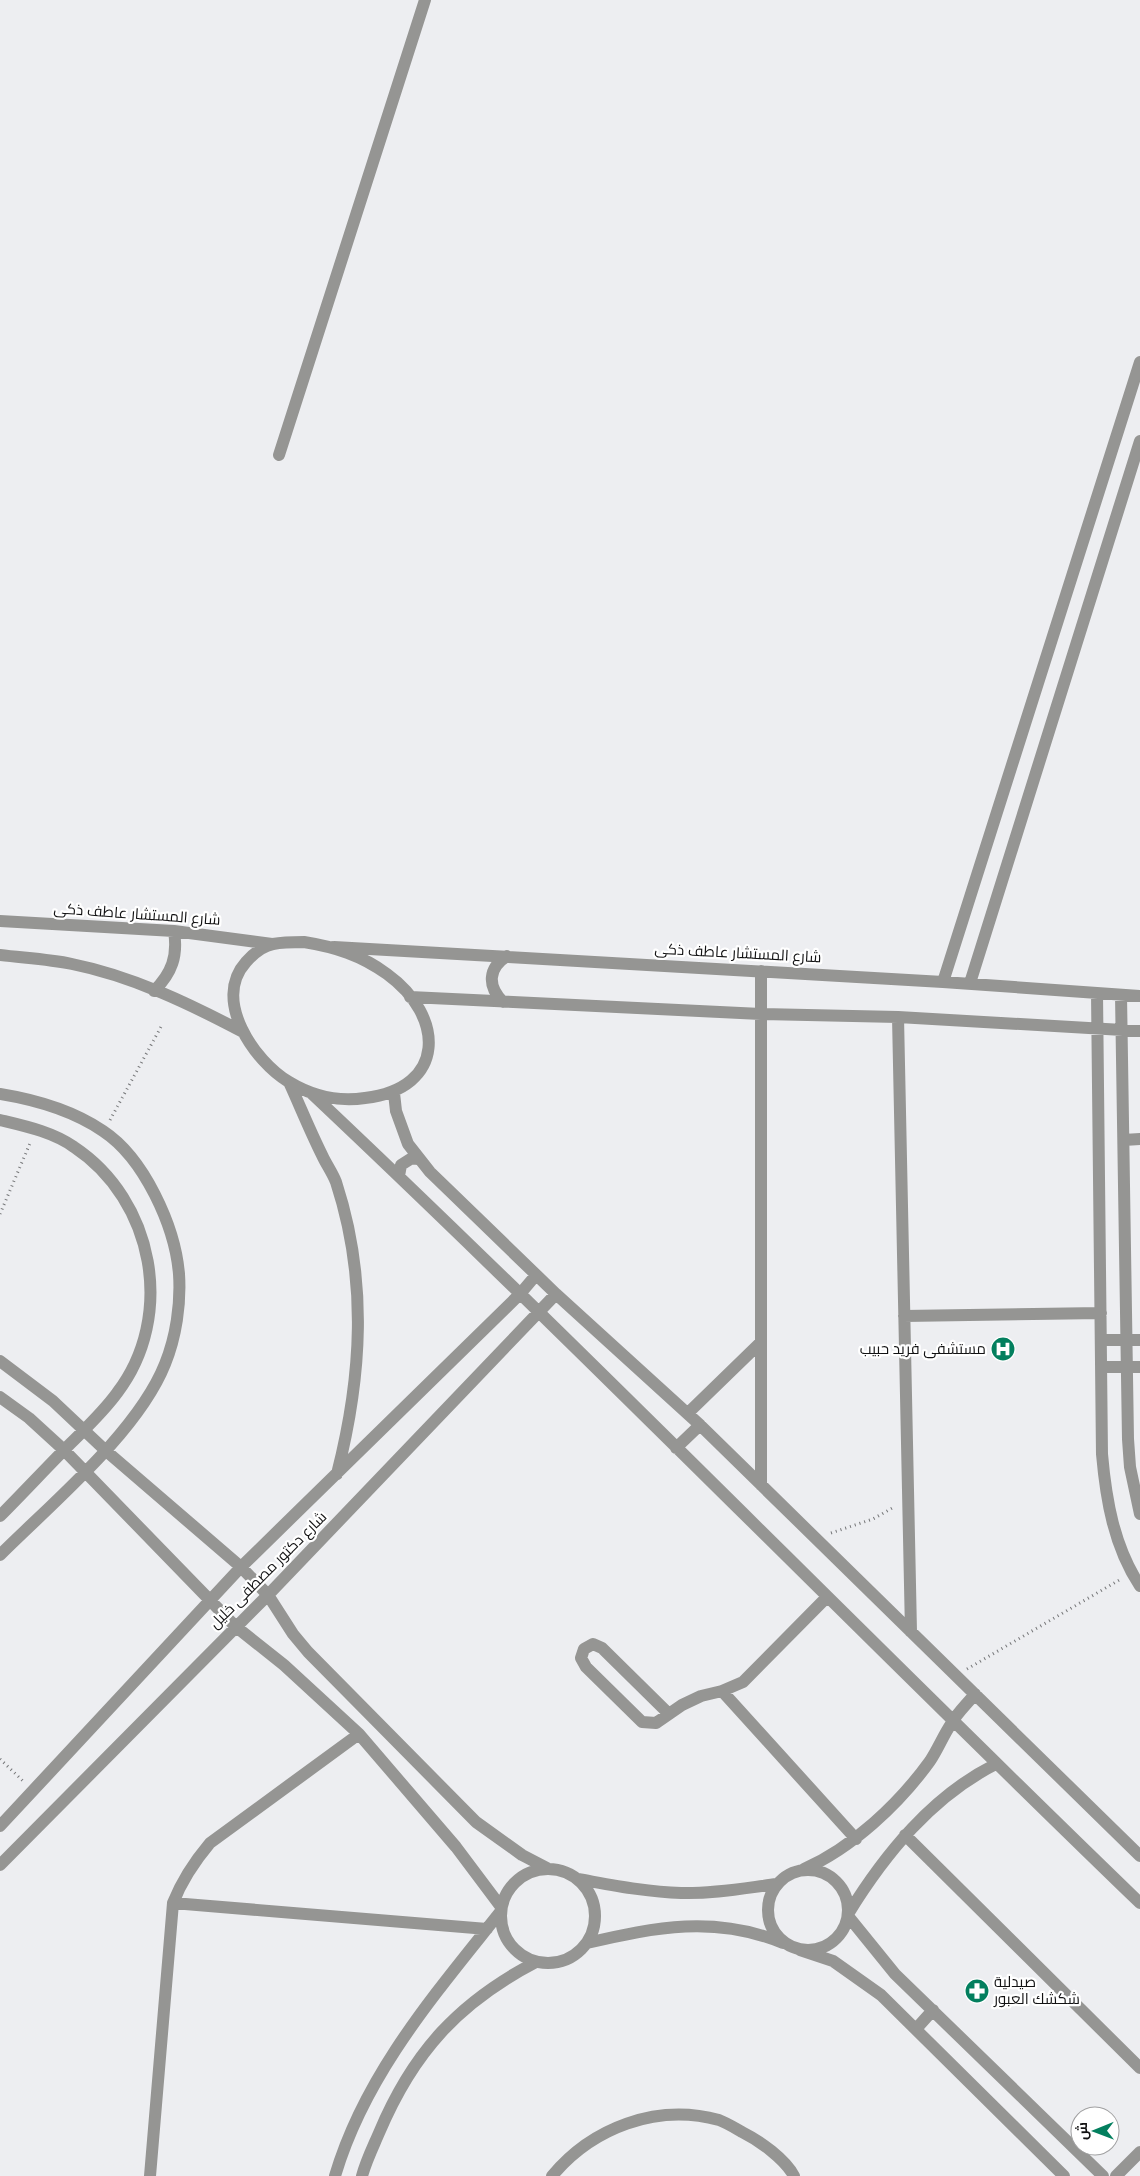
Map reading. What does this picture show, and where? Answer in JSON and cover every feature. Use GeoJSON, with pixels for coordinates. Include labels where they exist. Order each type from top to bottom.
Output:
{"type":"FeatureCollection","features":[{"type":"Feature","properties":{"kind":"street"},"geometry":{"type":"LineString","coordinates":[[279,455],[424,0]]}},
{"type":"Feature","properties":{"kind":"street"},"geometry":{"type":"LineString","coordinates":[[943,982],[1140,362]]}},
{"type":"Feature","properties":{"kind":"street"},"geometry":{"type":"LineString","coordinates":[[970,984],[1140,441]]}},
{"type":"Feature","properties":{"kind":"street","name":"شارع المستشار عاطف ذكى"},"geometry":{"type":"LineString","coordinates":[[0,921],[174,931],[272,944]]}},
{"type":"Feature","properties":{"kind":"street"},"geometry":{"type":"LineString","coordinates":[[154,991],[171,970],[175,958],[174,931]]}},
{"type":"Feature","properties":{"kind":"street"},"geometry":{"type":"LineString","coordinates":[[304,942],[334,946],[370,962],[389,975],[421,1010],[428,1025],[429,1042],[426,1058],[419,1073],[408,1085],[394,1093],[355,1100],[332,1098],[310,1092],[289,1082],[271,1068],[255,1052],[243,1032],[235,1010],[233,989],[240,969],[254,953],[272,944],[304,942]]}},
{"type":"Feature","properties":{"kind":"street","name":"شارع المستشار عاطف ذكى"},"geometry":{"type":"LineString","coordinates":[[334,946],[943,982],[1140,996]]}},
{"type":"Feature","properties":{"kind":"street"},"geometry":{"type":"LineString","coordinates":[[0,955],[72,964],[112,975],[154,991],[243,1032]]}},
{"type":"Feature","properties":{"kind":"street"},"geometry":{"type":"LineString","coordinates":[[503,1002],[492,987],[491,978],[493,968],[507,956]]}},
{"type":"Feature","properties":{"kind":"street"},"geometry":{"type":"LineString","coordinates":[[761,971],[761,1485]]}},
{"type":"Feature","properties":{"kind":"street"},"geometry":{"type":"LineString","coordinates":[[1097,993],[1101,1340],[1105,1486],[1111,1517],[1132,1573],[1140,1586]]}},
{"type":"Feature","properties":{"kind":"street"},"geometry":{"type":"LineString","coordinates":[[1121,995],[1124,1140],[1134,1340],[1130,1468],[1140,1514]]}},
{"type":"Feature","properties":{"kind":"street"},"geometry":{"type":"LineString","coordinates":[[410,997],[761,1014],[898,1017],[1140,1031]]}},
{"type":"Feature","properties":{"kind":"street"},"geometry":{"type":"LineString","coordinates":[[898,1017],[911,1632]]}},
{"type":"Feature","properties":{"kind":"street"},"geometry":{"type":"LineString","coordinates":[[289,1082],[335,1180],[352,1247],[359,1315],[357,1369],[350,1423],[336,1475]]}},
{"type":"Feature","properties":{"kind":"street"},"geometry":{"type":"LineString","coordinates":[[310,1092],[520,1294],[952,1721],[1140,1903]]}},
{"type":"Feature","properties":{"kind":"street"},"geometry":{"type":"LineString","coordinates":[[394,1093],[401,1128],[418,1159],[556,1294],[700,1424],[1140,1856]]}},
{"type":"Feature","properties":{"kind":"street"},"geometry":{"type":"LineString","coordinates":[[0,1094],[60,1107],[104,1131],[135,1162],[155,1196],[171,1234],[179,1274],[178,1315],[165,1364],[141,1408],[84,1472],[0,1555]]}},
{"type":"Feature","properties":{"kind":"street"},"geometry":{"type":"LineString","coordinates":[[0,1120],[36,1129],[74,1146],[105,1173],[129,1206],[143,1239],[151,1274],[151,1310],[140,1354],[118,1393],[0,1516]]}},
{"type":"Feature","properties":{"kind":"street"},"geometry":{"type":"LineString","coordinates":[[1124,1140],[1140,1139]]}},
{"type":"Feature","properties":{"kind":"street"},"geometry":{"type":"LineString","coordinates":[[399,1176],[401,1164],[412,1158],[418,1159]]}},
{"type":"Feature","properties":{"kind":"street","name":"شارع دكتور مصطفى خليل"},"geometry":{"type":"LineString","coordinates":[[0,1826],[34,1792],[241,1568],[520,1294],[536,1275]]}},
{"type":"Feature","properties":{"kind":"street","name":"شارع دكتور مصطفى خليل"},"geometry":{"type":"LineString","coordinates":[[0,1865],[235,1626],[268,1595],[556,1294]]}},
{"type":"Feature","properties":{"kind":"street"},"geometry":{"type":"LineString","coordinates":[[904,1316],[1101,1313]]}},
{"type":"Feature","properties":{"kind":"street"},"geometry":{"type":"LineString","coordinates":[[1101,1340],[1134,1340]]}},
{"type":"Feature","properties":{"kind":"street"},"geometry":{"type":"LineString","coordinates":[[688,1413],[760,1343]]}},
{"type":"Feature","properties":{"kind":"street"},"geometry":{"type":"LineString","coordinates":[[0,1361],[53,1401],[105,1450],[241,1568],[268,1595],[293,1634],[308,1652],[476,1822],[522,1855],[547,1868],[559,1870],[578,1879],[647,1890],[682,1893],[717,1892],[777,1884]]}},
{"type":"Feature","properties":{"kind":"street"},"geometry":{"type":"LineString","coordinates":[[1102,1367],[1134,1367]]}},
{"type":"Feature","properties":{"kind":"street"},"geometry":{"type":"LineString","coordinates":[[0,1397],[29,1418],[64,1450],[235,1626],[284,1665],[358,1734],[456,1847],[501,1909],[502,1928],[509,1943],[521,1955],[536,1962],[555,1962],[573,1956],[587,1942],[594,1926],[594,1909],[589,1892],[578,1879]]}},
{"type":"Feature","properties":{"kind":"street"},"geometry":{"type":"LineString","coordinates":[[676,1448],[700,1424]]}},
{"type":"Feature","properties":{"kind":"street"},"geometry":{"type":"LineString","coordinates":[[669,1714],[602,1648],[593,1644],[584,1649],[582,1653],[583,1663],[642,1722],[656,1723],[669,1714],[682,1705],[701,1696],[722,1691],[742,1682],[827,1597]]}},
{"type":"Feature","properties":{"kind":"street"},"geometry":{"type":"LineString","coordinates":[[722,1691],[856,1839]]}},
{"type":"Feature","properties":{"kind":"street"},"geometry":{"type":"LineString","coordinates":[[974,1694],[952,1721],[932,1758],[918,1776],[856,1839],[834,1855],[784,1878],[777,1884],[770,1897],[768,1910],[770,1924],[777,1936],[794,1947],[813,1950],[825,1947],[836,1939],[844,1929],[848,1915],[873,1876],[905,1835],[958,1786],[996,1764]]}},
{"type":"Feature","properties":{"kind":"street"},"geometry":{"type":"LineString","coordinates":[[150,2176],[173,1903],[186,1874],[210,1843],[358,1734]]}},
{"type":"Feature","properties":{"kind":"street"},"geometry":{"type":"LineString","coordinates":[[905,1835],[1140,2068]]}},
{"type":"Feature","properties":{"kind":"street"},"geometry":{"type":"LineString","coordinates":[[335,2176],[355,2123],[379,2075],[408,2033],[501,1909],[507,1892],[518,1880],[531,1871],[547,1868]]}},
{"type":"Feature","properties":{"kind":"street"},"geometry":{"type":"LineString","coordinates":[[802,1870],[814,1870],[836,1880],[845,1896],[848,1915],[877,1954],[1103,2176]]}},
{"type":"Feature","properties":{"kind":"street"},"geometry":{"type":"LineString","coordinates":[[173,1903],[487,1929]]}},
{"type":"Feature","properties":{"kind":"street"},"geometry":{"type":"LineString","coordinates":[[587,1942],[652,1928],[688,1926],[725,1927],[760,1934],[833,1961],[858,1976],[881,1995],[1064,2176]]}},
{"type":"Feature","properties":{"kind":"street"},"geometry":{"type":"LineString","coordinates":[[362,2176],[393,2101],[430,2045],[452,2019],[478,1997],[506,1978],[536,1962]]}},
{"type":"Feature","properties":{"kind":"street"},"geometry":{"type":"LineString","coordinates":[[916,2029],[933,2010]]}},
{"type":"Feature","properties":{"kind":"street"},"geometry":{"type":"LineString","coordinates":[[552,2176],[565,2160],[598,2136],[635,2120],[675,2113],[720,2120],[760,2141],[794,2176]]}},
{"type":"Feature","properties":{"kind":"street"},"geometry":{"type":"LineString","coordinates":[[1116,2176],[1140,2152]]}},
{"type":"Feature","properties":{"kind":"path"},"geometry":{"type":"LineString","coordinates":[[104,1131],[162,1025]]}},
{"type":"Feature","properties":{"kind":"path"},"geometry":{"type":"LineString","coordinates":[[0,1214],[36,1129]]}},
{"type":"Feature","properties":{"kind":"path"},"geometry":{"type":"LineString","coordinates":[[813,1536],[834,1533],[873,1519],[908,1497]]}},
{"type":"Feature","properties":{"kind":"path"},"geometry":{"type":"LineString","coordinates":[[956,1676],[1132,1573]]}},
{"type":"Feature","properties":{"kind":"path"},"geometry":{"type":"LineString","coordinates":[[0,1759],[34,1792]]}},
{"type":"Feature","properties":{"kind":"place","name":"مستشفى فريد حبيب"},"geometry":{"type":"Point","coordinates":[1003,1349]}},
{"type":"Feature","properties":{"kind":"place","name":"صيدلية شكشك العبور"},"geometry":{"type":"Point","coordinates":[977,1991]}}]}
